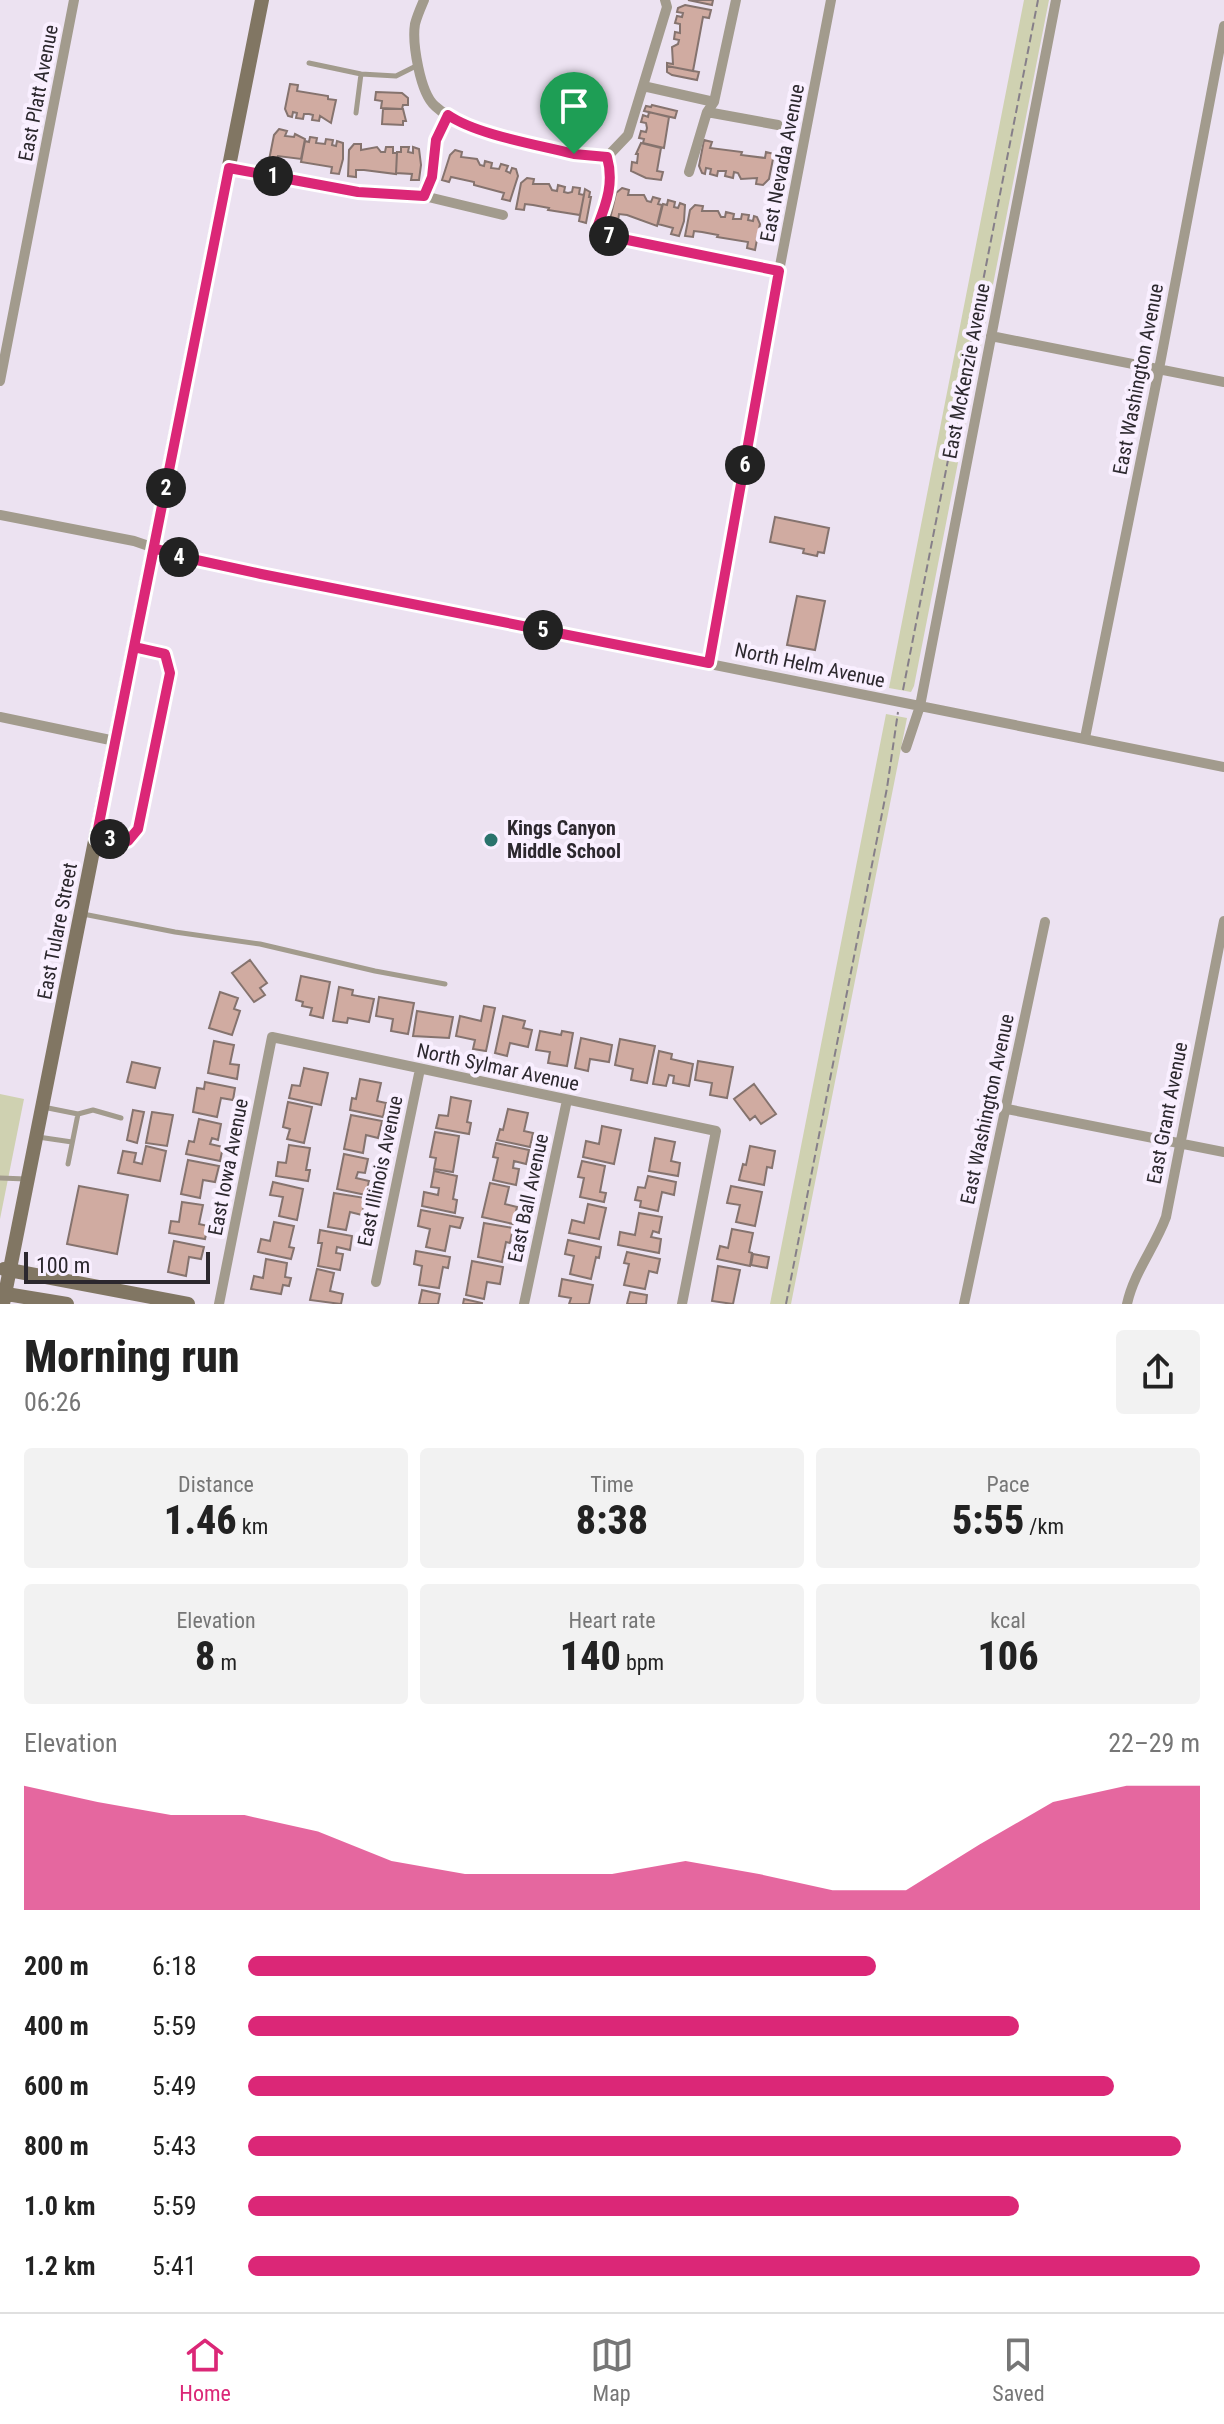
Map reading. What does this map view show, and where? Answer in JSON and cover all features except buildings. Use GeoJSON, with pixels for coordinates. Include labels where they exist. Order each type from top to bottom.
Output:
{"type":"FeatureCollection","features":[{"type":"Feature","properties":{"kind":"main road","name":"East Tulare Street"},"geometry":{"type":"LineString","coordinates":[[3,1296],[5,1269],[27,1179],[82,914],[262,0]]}},
{"type":"Feature","properties":{"kind":"main road"},"geometry":{"type":"LineString","coordinates":[[5,1269],[188,1304]]}},
{"type":"Feature","properties":{"kind":"main road"},"geometry":{"type":"LineString","coordinates":[[3,1296],[67,1304]]}},
{"type":"Feature","properties":{"kind":"street","name":"East Platt Avenue"},"geometry":{"type":"LineString","coordinates":[[0,381],[74,0]]}},
{"type":"Feature","properties":{"kind":"street"},"geometry":{"type":"LineString","coordinates":[[424,0],[415,25],[417,66],[433,105],[456,120],[508,137],[574,154],[607,157]]}},
{"type":"Feature","properties":{"kind":"street"},"geometry":{"type":"LineString","coordinates":[[607,157],[628,135],[667,7],[665,0]]}},
{"type":"Feature","properties":{"kind":"street"},"geometry":{"type":"LineString","coordinates":[[689,172],[711,107],[736,0]]}},
{"type":"Feature","properties":{"kind":"street","name":"East Nevada Avenue"},"geometry":{"type":"LineString","coordinates":[[709,663],[831,0]]}},
{"type":"Feature","properties":{"kind":"street","name":"East McKenzie Avenue"},"geometry":{"type":"LineString","coordinates":[[906,748],[920,706],[1056,0]]}},
{"type":"Feature","properties":{"kind":"street","name":"East Washington Avenue"},"geometry":{"type":"LineString","coordinates":[[1085,738],[1224,26]]}},
{"type":"Feature","properties":{"kind":"street"},"geometry":{"type":"LineString","coordinates":[[643,86],[778,125]]}},
{"type":"Feature","properties":{"kind":"street"},"geometry":{"type":"LineString","coordinates":[[424,196],[432,177],[436,140],[448,115]]}},
{"type":"Feature","properties":{"kind":"street"},"geometry":{"type":"LineString","coordinates":[[607,157],[611,173],[608,198],[598,225],[603,235],[779,271]]}},
{"type":"Feature","properties":{"kind":"street"},"geometry":{"type":"LineString","coordinates":[[229,168],[358,192],[424,196],[503,215]]}},
{"type":"Feature","properties":{"kind":"street"},"geometry":{"type":"LineString","coordinates":[[991,336],[1224,382]]}},
{"type":"Feature","properties":{"kind":"street","name":"North Helm Avenue"},"geometry":{"type":"LineString","coordinates":[[0,515],[134,541],[178,556],[261,574],[1224,767]]}},
{"type":"Feature","properties":{"kind":"street"},"geometry":{"type":"LineString","coordinates":[[0,717],[115,741]]}},
{"type":"Feature","properties":{"kind":"street","name":"East Grant Avenue"},"geometry":{"type":"LineString","coordinates":[[1127,1304],[1137,1272],[1159,1236],[1166,1217],[1224,921]]}},
{"type":"Feature","properties":{"kind":"street","name":"East Washington Avenue"},"geometry":{"type":"LineString","coordinates":[[964,1304],[1045,922]]}},
{"type":"Feature","properties":{"kind":"street","name":"North Sylmar Avenue"},"geometry":{"type":"LineString","coordinates":[[272,1037],[716,1131],[682,1304]]}},
{"type":"Feature","properties":{"kind":"street","name":"East Iowa Avenue"},"geometry":{"type":"LineString","coordinates":[[219,1304],[272,1037]]}},
{"type":"Feature","properties":{"kind":"street","name":"East Illinois Avenue"},"geometry":{"type":"LineString","coordinates":[[376,1282],[420,1069]]}},
{"type":"Feature","properties":{"kind":"street","name":"East Ball Avenue"},"geometry":{"type":"LineString","coordinates":[[524,1304],[567,1100]]}},
{"type":"Feature","properties":{"kind":"street"},"geometry":{"type":"LineString","coordinates":[[1007,1109],[1224,1152]]}},
{"type":"Feature","properties":{"kind":"lane"},"geometry":{"type":"LineString","coordinates":[[309,63],[361,74],[396,76],[417,66]]}},
{"type":"Feature","properties":{"kind":"lane"},"geometry":{"type":"LineString","coordinates":[[356,113],[361,74]]}},
{"type":"Feature","properties":{"kind":"lane"},"geometry":{"type":"LineString","coordinates":[[96,839],[128,841],[138,829],[170,673],[165,654],[134,647]]}},
{"type":"Feature","properties":{"kind":"lane"},"geometry":{"type":"LineString","coordinates":[[82,914],[260,944],[445,984]]}},
{"type":"Feature","properties":{"kind":"lane"},"geometry":{"type":"LineString","coordinates":[[42,1106],[78,1114],[93,1110],[121,1118]]}},
{"type":"Feature","properties":{"kind":"lane"},"geometry":{"type":"LineString","coordinates":[[68,1164],[78,1114]]}},
{"type":"Feature","properties":{"kind":"lane"},"geometry":{"type":"LineString","coordinates":[[36,1136],[72,1142]]}},
{"type":"Feature","properties":{"kind":"lane"},"geometry":{"type":"LineString","coordinates":[[0,1178],[27,1179]]}},
{"type":"Feature","properties":{"kind":"path"},"geometry":{"type":"LineString","coordinates":[[786,1304],[1038,0]]}},
{"type":"Feature","properties":{"kind":"green space"},"geometry":{"type":"Polygon","coordinates":[[[1024,0],[1049,0],[911,692],[889,688],[1024,0]]]}},
{"type":"Feature","properties":{"kind":"green space"},"geometry":{"type":"Polygon","coordinates":[[[886,714],[907,718],[791,1304],[770,1304],[886,714]]]}},
{"type":"Feature","properties":{"kind":"green space"},"geometry":{"type":"Polygon","coordinates":[[[0,1094],[24,1099],[0,1219],[0,1094]]]}},
{"type":"Feature","properties":{"kind":"place","name":"Kings Canyon Middle School"},"geometry":{"type":"Point","coordinates":[491,840]}},
{"type":"Feature","properties":{"kind":"route"},"geometry":{"type":"LineString","coordinates":[[574,154],[508,137],[448,115],[436,140],[432,177],[424,196],[358,192],[229,168],[154,548],[134,647],[96,839],[128,841],[138,829],[170,673],[165,654],[134,647],[154,548],[261,574],[709,663],[779,271],[603,235],[598,225],[608,198],[611,173],[607,157],[574,154]]}}]}
